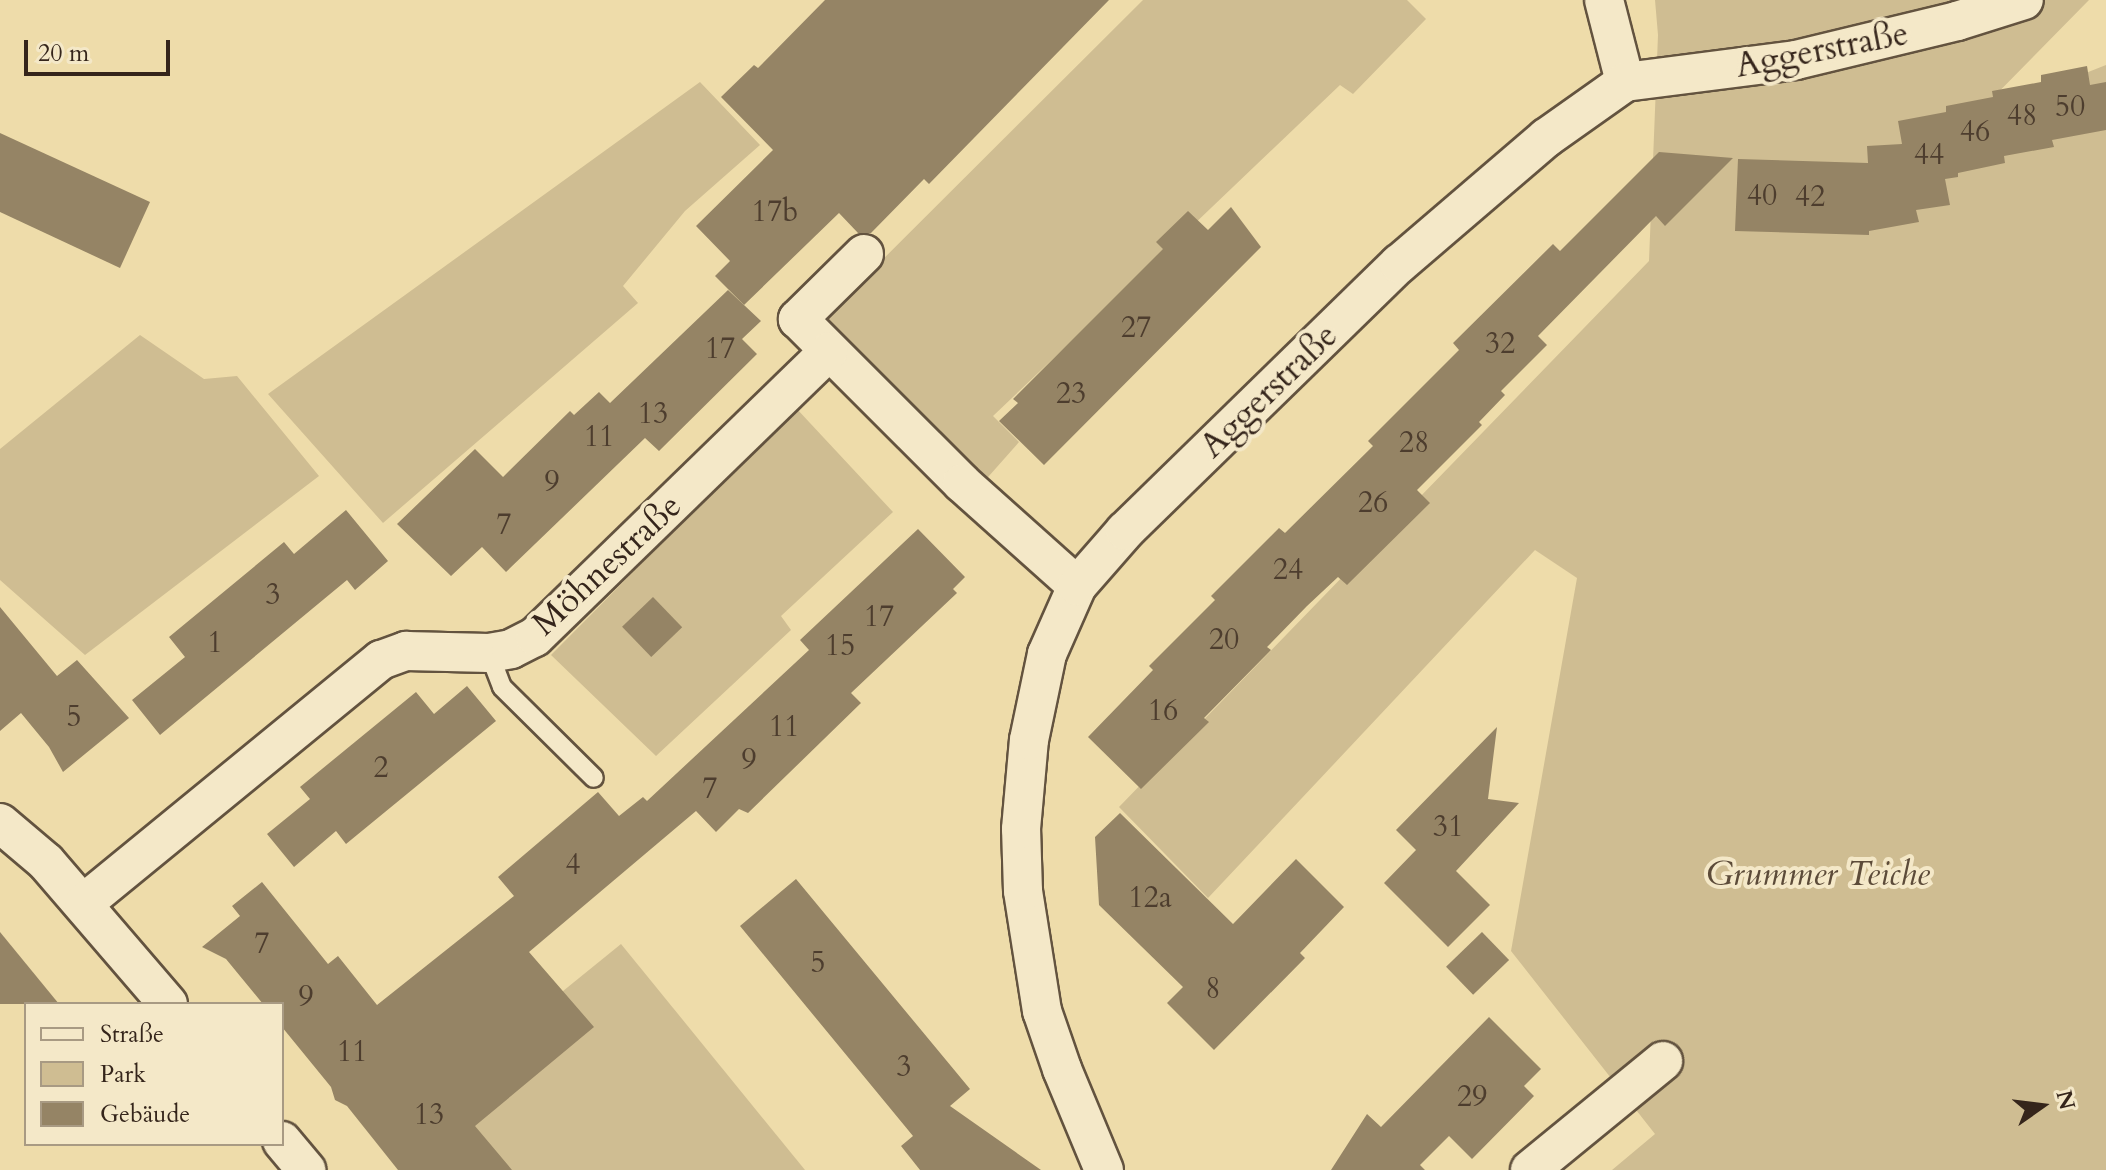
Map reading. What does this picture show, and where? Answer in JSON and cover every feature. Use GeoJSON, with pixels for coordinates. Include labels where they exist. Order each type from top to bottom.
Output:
{"type":"FeatureCollection","features":[{"type":"Feature","properties":{"kind":"street"},"geometry":{"type":"LineString","coordinates":[[1604,0],[1625,82]]}},
{"type":"Feature","properties":{"kind":"street","name":"Aggerstraße"},"geometry":{"type":"LineString","coordinates":[[1104,1170],[1067,1082],[1042,1011],[1030,953],[1023,876],[1021,829],[1029,740],[1047,654],[1077,586],[1125,531],[1399,264],[1546,138],[1625,82],[1796,60],[1957,21],[2024,0]]}},
{"type":"Feature","properties":{"kind":"street"},"geometry":{"type":"LineString","coordinates":[[864,254],[798,319],[962,483],[1077,586]]}},
{"type":"Feature","properties":{"kind":"street","name":"Möhnestraße"},"geometry":{"type":"LineString","coordinates":[[84,903],[357,676],[381,660],[406,651],[489,653],[511,649],[535,637],[828,352]]}},
{"type":"Feature","properties":{"kind":"street"},"geometry":{"type":"LineString","coordinates":[[0,823],[46,862],[166,1002]]}},
{"type":"Feature","properties":{"kind":"street"},"geometry":{"type":"LineString","coordinates":[[1530,1170],[1663,1061]]}},
{"type":"Feature","properties":{"kind":"street"},"geometry":{"type":"LineString","coordinates":[[284,1143],[306,1170]]}},
{"type":"Feature","properties":{"kind":"lane"},"geometry":{"type":"LineString","coordinates":[[489,653],[502,687],[594,778]]}},
{"type":"Feature","properties":{"kind":"green space"},"geometry":{"type":"Polygon","coordinates":[[[1143,0],[1407,0],[1426,19],[1353,94],[1340,85],[993,416],[1019,442],[981,485],[823,319],[1143,0]]]}},
{"type":"Feature","properties":{"kind":"green space","name":"Grummer Teiche"},"geometry":{"type":"Polygon","coordinates":[[[1655,0],[2089,0],[1974,117],[2106,65],[2106,1170],[1612,1170],[1655,1134],[1511,951],[1577,578],[1535,550],[1208,898],[1119,807],[1649,261],[1658,35],[1655,0]]]}},
{"type":"Feature","properties":{"kind":"green space"},"geometry":{"type":"Polygon","coordinates":[[[700,82],[760,145],[685,211],[623,286],[638,303],[383,523],[268,394],[700,82]]]}},
{"type":"Feature","properties":{"kind":"green space"},"geometry":{"type":"Polygon","coordinates":[[[140,335],[204,379],[237,376],[319,476],[85,655],[0,580],[0,449],[140,335]]]}},
{"type":"Feature","properties":{"kind":"green space"},"geometry":{"type":"Polygon","coordinates":[[[796,408],[893,512],[781,616],[791,630],[656,756],[551,655],[796,408]]]}},
{"type":"Feature","properties":{"kind":"green space"},"geometry":{"type":"Polygon","coordinates":[[[621,944],[805,1170],[507,1170],[441,1090],[621,944]]]}},
{"type":"Feature","properties":{"kind":"building"},"geometry":{"type":"Polygon","coordinates":[[[825,0],[1109,0],[929,184],[924,179],[871,233],[858,233],[839,213],[744,305],[715,276],[730,261],[696,226],[773,150],[721,97],[754,65],[758,68],[825,0]]]}},
{"type":"Feature","properties":{"kind":"building"},"geometry":{"type":"Polygon","coordinates":[[[2087,66],[2090,85],[2106,82],[2106,130],[2052,140],[2054,147],[2004,156],[2005,163],[1958,173],[1958,177],[1945,179],[1950,205],[1916,210],[1919,222],[1869,231],[1869,235],[1735,231],[1738,159],[1868,163],[1867,146],[1902,144],[1898,121],[1946,112],[1946,106],[1993,97],[1992,91],[2041,82],[2041,75],[2087,66]]]}},
{"type":"Feature","properties":{"kind":"building"},"geometry":{"type":"Polygon","coordinates":[[[0,133],[150,202],[120,268],[0,212],[0,133]]]}},
{"type":"Feature","properties":{"kind":"building"},"geometry":{"type":"Polygon","coordinates":[[[1659,152],[1733,158],[1665,226],[1656,216],[1538,336],[1547,345],[1501,391],[1505,395],[1479,422],[1482,425],[1417,490],[1430,503],[1347,585],[1338,577],[1307,606],[1267,647],[1271,650],[1204,718],[1209,722],[1141,789],[1088,737],[1153,670],[1149,666],[1215,600],[1211,596],[1279,528],[1285,533],[1373,446],[1368,441],[1459,350],[1453,343],[1553,244],[1560,251],[1659,152]]]}},
{"type":"Feature","properties":{"kind":"building"},"geometry":{"type":"Polygon","coordinates":[[[1231,207],[1261,247],[1044,465],[999,421],[1018,403],[1013,399],[1163,249],[1156,242],[1188,211],[1208,230],[1231,207]]]}},
{"type":"Feature","properties":{"kind":"building"},"geometry":{"type":"Polygon","coordinates":[[[728,290],[761,321],[742,339],[757,354],[659,451],[645,438],[506,572],[482,547],[451,576],[397,524],[475,449],[503,477],[570,411],[574,415],[599,392],[610,403],[728,290]]]}},
{"type":"Feature","properties":{"kind":"building"},"geometry":{"type":"Polygon","coordinates":[[[346,510],[388,561],[355,590],[347,580],[160,735],[132,700],[185,657],[169,637],[284,542],[294,554],[346,510]]]}},
{"type":"Feature","properties":{"kind":"building"},"geometry":{"type":"Polygon","coordinates":[[[918,529],[965,577],[953,589],[957,593],[851,693],[861,703],[748,813],[739,809],[716,832],[696,811],[529,952],[594,1027],[475,1126],[512,1170],[398,1170],[347,1106],[335,1100],[331,1087],[284,1029],[284,1002],[261,1002],[226,959],[202,947],[240,916],[232,906],[262,882],[328,964],[338,956],[377,1005],[514,896],[498,877],[598,792],[619,816],[643,797],[647,801],[809,650],[800,640],[918,529]]]}},
{"type":"Feature","properties":{"kind":"building"},"geometry":{"type":"Polygon","coordinates":[[[653,597],[682,627],[651,657],[622,627],[653,597]]]}},
{"type":"Feature","properties":{"kind":"building"},"geometry":{"type":"Polygon","coordinates":[[[0,607],[57,676],[77,660],[129,718],[63,772],[49,747],[21,713],[0,731],[0,607]]]}},
{"type":"Feature","properties":{"kind":"building"},"geometry":{"type":"Polygon","coordinates":[[[467,686],[496,721],[346,844],[336,831],[294,867],[267,834],[310,799],[300,787],[416,692],[434,714],[467,686]]]}},
{"type":"Feature","properties":{"kind":"building"},"geometry":{"type":"Polygon","coordinates":[[[1497,727],[1488,799],[1519,803],[1456,871],[1490,905],[1448,947],[1384,883],[1416,850],[1396,830],[1497,727]]]}},
{"type":"Feature","properties":{"kind":"building"},"geometry":{"type":"Polygon","coordinates":[[[1120,813],[1233,924],[1296,859],[1344,907],[1300,953],[1305,958],[1214,1050],[1167,1003],[1183,987],[1099,905],[1095,837],[1120,813]]]}},
{"type":"Feature","properties":{"kind":"building"},"geometry":{"type":"Polygon","coordinates":[[[796,879],[970,1089],[950,1106],[1041,1170],[920,1170],[901,1146],[913,1136],[740,926],[796,879]]]}},
{"type":"Feature","properties":{"kind":"building"},"geometry":{"type":"Polygon","coordinates":[[[0,932],[57,1002],[0,1004],[0,932]]]}},
{"type":"Feature","properties":{"kind":"building"},"geometry":{"type":"Polygon","coordinates":[[[1482,932],[1509,960],[1473,995],[1446,967],[1482,932]]]}},
{"type":"Feature","properties":{"kind":"building"},"geometry":{"type":"Polygon","coordinates":[[[1489,1017],[1541,1069],[1524,1086],[1534,1096],[1472,1159],[1449,1136],[1420,1165],[1425,1170],[1331,1170],[1367,1114],[1381,1127],[1489,1017]]]}}]}
